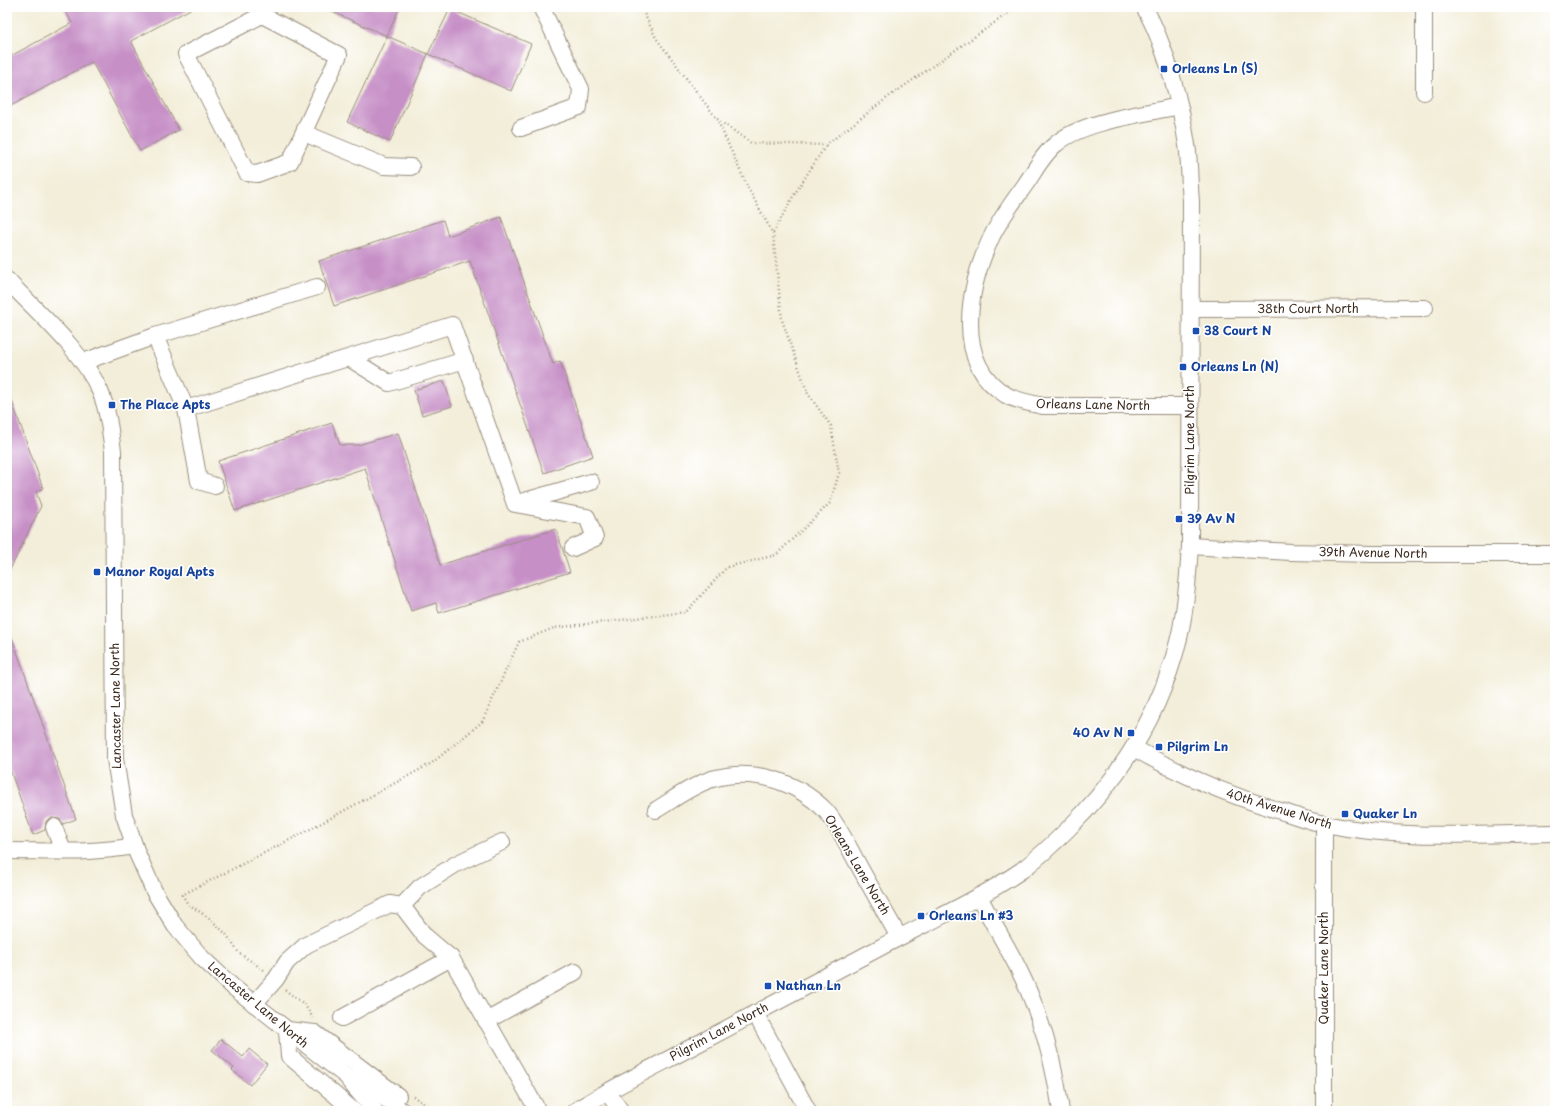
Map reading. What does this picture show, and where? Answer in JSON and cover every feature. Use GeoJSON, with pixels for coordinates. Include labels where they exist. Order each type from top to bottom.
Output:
{"type":"FeatureCollection","features":[{"type":"Feature","properties":{"kind":"street"},"geometry":{"type":"LineString","coordinates":[[521,128],[580,107],[581,89],[541,7]]}},
{"type":"Feature","properties":{"kind":"street"},"geometry":{"type":"LineString","coordinates":[[1424,7],[1424,92]]}},
{"type":"Feature","properties":{"kind":"street","name":"Pilgrim Lane North"},"geometry":{"type":"LineString","coordinates":[[575,1111],[607,1092],[755,1013],[979,896],[1022,869],[1056,841],[1090,807],[1116,775],[1145,728],[1164,684],[1178,639],[1187,591],[1190,546],[1191,309],[1191,201],[1187,146],[1179,106],[1162,48],[1147,8]]}},
{"type":"Feature","properties":{"kind":"street"},"geometry":{"type":"LineString","coordinates":[[262,11],[339,56],[290,162],[257,174],[247,173],[186,54],[262,11]]}},
{"type":"Feature","properties":{"kind":"street","name":"Orleans Lane North"},"geometry":{"type":"LineString","coordinates":[[1179,106],[1096,124],[1074,132],[1055,144],[1007,210],[991,237],[979,266],[973,297],[970,329],[971,349],[979,366],[990,382],[1006,395],[1023,402],[1043,406],[1190,406]]}},
{"type":"Feature","properties":{"kind":"street"},"geometry":{"type":"LineString","coordinates":[[304,133],[384,166],[411,167]]}},
{"type":"Feature","properties":{"kind":"street","name":"Lancaster Lane North"},"geometry":{"type":"LineString","coordinates":[[7,280],[83,362],[100,391],[109,420],[113,451],[115,759],[124,815],[134,846],[154,891],[176,926],[202,958],[254,1004],[347,1077],[378,1093],[402,1111]]}},
{"type":"Feature","properties":{"kind":"street"},"geometry":{"type":"LineString","coordinates":[[83,362],[154,336],[317,287]]}},
{"type":"Feature","properties":{"kind":"street","name":"38th Court North"},"geometry":{"type":"LineString","coordinates":[[1191,309],[1425,308]]}},
{"type":"Feature","properties":{"kind":"street"},"geometry":{"type":"LineString","coordinates":[[186,409],[452,325],[515,504]]}},
{"type":"Feature","properties":{"kind":"street"},"geometry":{"type":"LineString","coordinates":[[154,336],[186,409],[199,480],[215,486]]}},
{"type":"Feature","properties":{"kind":"street"},"geometry":{"type":"LineString","coordinates":[[349,358],[389,383],[465,360]]}},
{"type":"Feature","properties":{"kind":"street"},"geometry":{"type":"LineString","coordinates":[[515,504],[591,482]]}},
{"type":"Feature","properties":{"kind":"street"},"geometry":{"type":"LineString","coordinates":[[515,504],[587,517],[595,538],[573,548]]}},
{"type":"Feature","properties":{"kind":"street","name":"39th Avenue North"},"geometry":{"type":"LineString","coordinates":[[1190,546],[1291,552],[1372,554],[1555,554]]}},
{"type":"Feature","properties":{"kind":"street","name":"40th Avenue North"},"geometry":{"type":"LineString","coordinates":[[1134,748],[1204,785],[1260,805],[1324,824],[1372,831],[1430,834],[1555,833]]}},
{"type":"Feature","properties":{"kind":"street","name":"Orleans Lane North"},"geometry":{"type":"LineString","coordinates":[[656,810],[689,789],[712,779],[737,775],[761,775],[785,783],[808,795],[826,812],[841,833],[899,937]]}},
{"type":"Feature","properties":{"kind":"street","name":"Quaker Lane North"},"geometry":{"type":"LineString","coordinates":[[1324,824],[1324,1111]]}},
{"type":"Feature","properties":{"kind":"street"},"geometry":{"type":"LineString","coordinates":[[54,827],[63,851]]}},
{"type":"Feature","properties":{"kind":"street"},"geometry":{"type":"LineString","coordinates":[[402,906],[420,887],[456,864],[502,842]]}},
{"type":"Feature","properties":{"kind":"street"},"geometry":{"type":"LineString","coordinates":[[7,851],[112,850],[134,846]]}},
{"type":"Feature","properties":{"kind":"street"},"geometry":{"type":"LineString","coordinates":[[979,896],[1018,968],[1034,1002],[1047,1039],[1056,1077],[1061,1111]]}},
{"type":"Feature","properties":{"kind":"street"},"geometry":{"type":"LineString","coordinates":[[254,1004],[276,979],[288,962],[306,945],[390,904],[402,906],[425,936],[451,958],[538,1111]]}},
{"type":"Feature","properties":{"kind":"street"},"geometry":{"type":"LineString","coordinates":[[342,1018],[451,958]]}},
{"type":"Feature","properties":{"kind":"street"},"geometry":{"type":"LineString","coordinates":[[486,1021],[575,972]]}},
{"type":"Feature","properties":{"kind":"street"},"geometry":{"type":"LineString","coordinates":[[755,1013],[808,1111]]}},
{"type":"Feature","properties":{"kind":"street"},"geometry":{"type":"LineString","coordinates":[[354,1111],[289,1056],[287,1030],[315,1033],[395,1092],[409,1111]]}},
{"type":"Feature","properties":{"kind":"street","name":"Lancaster Lane North"},"geometry":{"type":"LineString","coordinates":[[347,1077],[374,1111]]}},
{"type":"Feature","properties":{"kind":"street"},"geometry":{"type":"LineString","coordinates":[[607,1092],[621,1111]]}},
{"type":"Feature","properties":{"kind":"path"},"geometry":{"type":"LineString","coordinates":[[314,1020],[304,1004],[285,990],[276,979],[239,952],[226,934],[209,918],[188,904],[182,896],[303,833],[432,763],[482,722],[519,642],[554,628],[686,612],[727,567],[776,555],[830,503],[839,473],[831,426],[808,394],[782,320],[773,234],[747,186],[717,119],[656,38],[641,7]]}},
{"type":"Feature","properties":{"kind":"path"},"geometry":{"type":"LineString","coordinates":[[773,234],[794,195],[826,145],[887,98],[1017,7]]}},
{"type":"Feature","properties":{"kind":"path"},"geometry":{"type":"LineString","coordinates":[[717,119],[751,143],[826,145]]}},
{"type":"Feature","properties":{"kind":"path"},"geometry":{"type":"LineString","coordinates":[[411,1094],[434,1111]]}},
{"type":"Feature","properties":{"kind":"building"},"geometry":{"type":"Polygon","coordinates":[[[63,7],[194,7],[131,41],[179,130],[140,151],[92,62],[7,108],[7,58],[72,23],[63,7]]]}},
{"type":"Feature","properties":{"kind":"building"},"geometry":{"type":"Polygon","coordinates":[[[321,7],[400,7],[387,36],[321,7]]]}},
{"type":"Feature","properties":{"kind":"building"},"geometry":{"type":"Polygon","coordinates":[[[450,9],[531,44],[511,91],[428,54],[450,9]]]}},
{"type":"Feature","properties":{"kind":"building"},"geometry":{"type":"Polygon","coordinates":[[[387,36],[428,54],[390,142],[347,122],[387,36]]]}},
{"type":"Feature","properties":{"kind":"building"},"geometry":{"type":"Polygon","coordinates":[[[501,217],[553,364],[560,361],[593,456],[544,473],[470,261],[334,306],[319,261],[443,220],[448,236],[501,217]]]}},
{"type":"Feature","properties":{"kind":"building"},"geometry":{"type":"Polygon","coordinates":[[[444,381],[452,406],[422,415],[414,390],[444,381]]]}},
{"type":"Feature","properties":{"kind":"building"},"geometry":{"type":"Polygon","coordinates":[[[7,393],[9,393],[43,488],[36,492],[41,506],[7,576],[7,393]]]}},
{"type":"Feature","properties":{"kind":"building"},"geometry":{"type":"Polygon","coordinates":[[[332,423],[340,445],[358,445],[398,433],[440,565],[556,529],[570,572],[439,613],[436,603],[411,611],[365,468],[235,511],[218,461],[332,423]]]}},
{"type":"Feature","properties":{"kind":"building"},"geometry":{"type":"Polygon","coordinates":[[[7,629],[9,629],[76,819],[63,824],[60,819],[51,818],[46,821],[45,830],[33,835],[7,761],[7,629]]]}},
{"type":"Feature","properties":{"kind":"building"},"geometry":{"type":"Polygon","coordinates":[[[221,1039],[243,1057],[249,1049],[267,1064],[250,1085],[232,1070],[234,1068],[212,1050],[221,1039]]]}},
{"type":"Feature","properties":{"kind":"place","name":"Orleans Ln (S)"},"geometry":{"type":"Point","coordinates":[1164,69]}},
{"type":"Feature","properties":{"kind":"place","name":"38 Court N"},"geometry":{"type":"Point","coordinates":[1196,331]}},
{"type":"Feature","properties":{"kind":"place","name":"Orleans Ln (N)"},"geometry":{"type":"Point","coordinates":[1183,367]}},
{"type":"Feature","properties":{"kind":"place","name":"The Place Apts"},"geometry":{"type":"Point","coordinates":[112,405]}},
{"type":"Feature","properties":{"kind":"place","name":"39 Av N"},"geometry":{"type":"Point","coordinates":[1179,519]}},
{"type":"Feature","properties":{"kind":"place","name":"Manor Royal Apts"},"geometry":{"type":"Point","coordinates":[97,572]}},
{"type":"Feature","properties":{"kind":"place","name":"40 Av N"},"geometry":{"type":"Point","coordinates":[1131,733]}},
{"type":"Feature","properties":{"kind":"place","name":"Pilgrim Ln"},"geometry":{"type":"Point","coordinates":[1159,747]}},
{"type":"Feature","properties":{"kind":"place","name":"Quaker Ln"},"geometry":{"type":"Point","coordinates":[1345,814]}},
{"type":"Feature","properties":{"kind":"place","name":"Orleans Ln #3"},"geometry":{"type":"Point","coordinates":[921,916]}},
{"type":"Feature","properties":{"kind":"place","name":"Nathan Ln"},"geometry":{"type":"Point","coordinates":[768,986]}}]}
